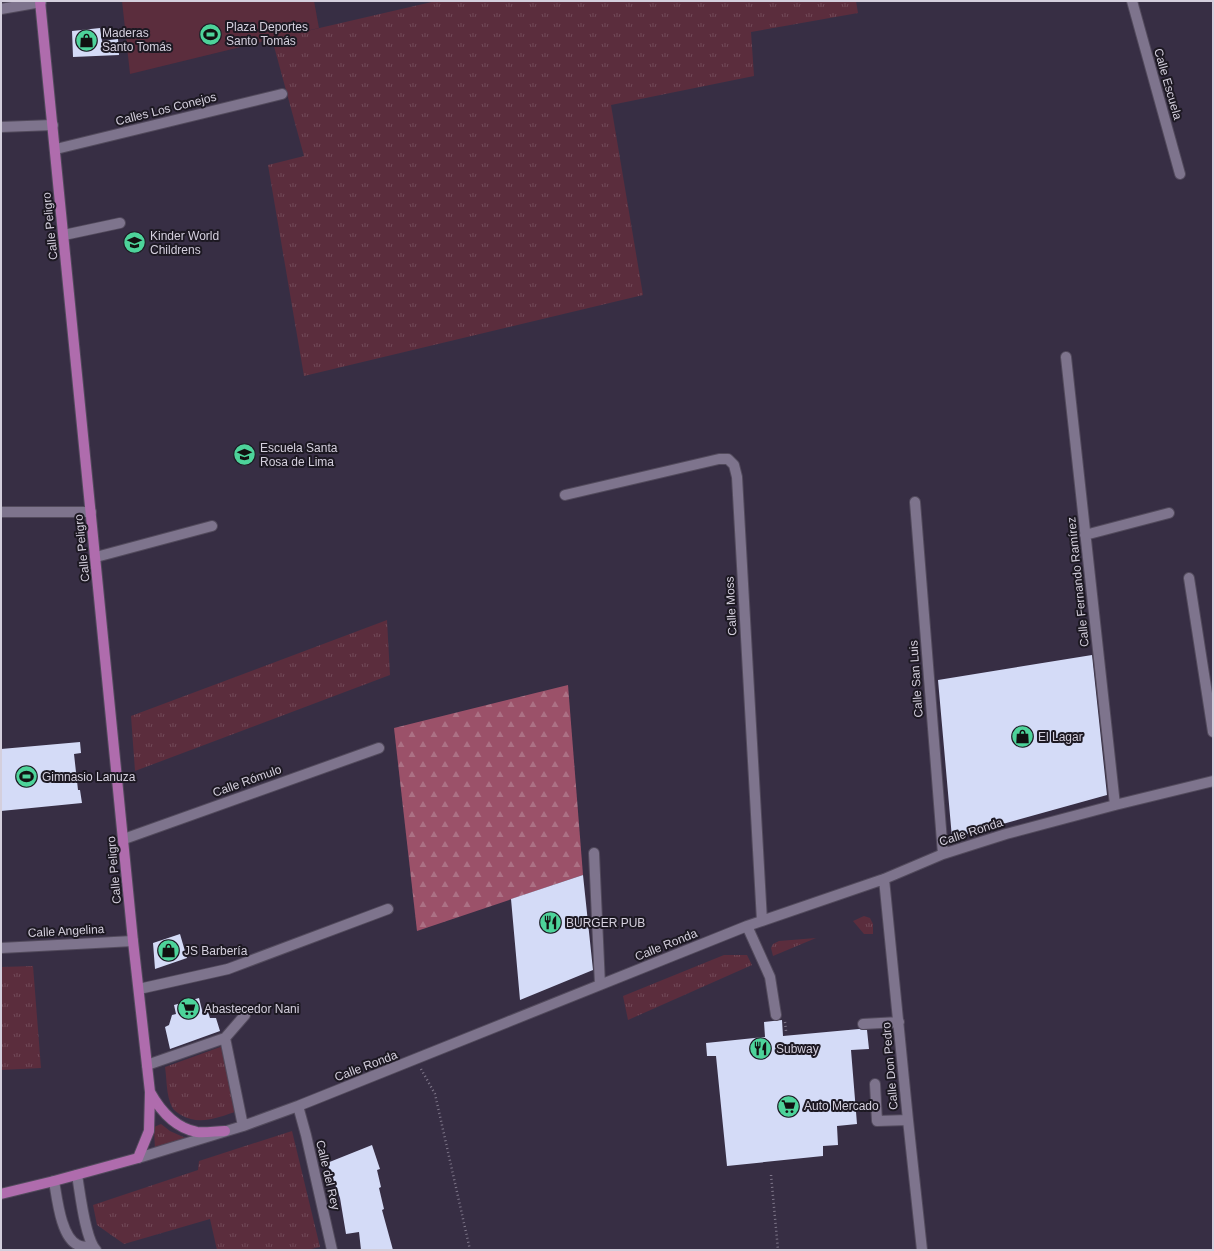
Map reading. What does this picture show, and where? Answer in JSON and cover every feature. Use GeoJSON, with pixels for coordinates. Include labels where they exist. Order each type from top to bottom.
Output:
{"type":"FeatureCollection","features":[{"type":"Feature","properties":{"kind":"main road","name":"Calle Peligro"},"geometry":{"type":"LineString","coordinates":[[40,2],[56,149],[133,941],[150,1092],[149,1131],[138,1158]]}},
{"type":"Feature","properties":{"kind":"main road","name":"Calle Peligro"},"geometry":{"type":"LineString","coordinates":[[150,1092],[164,1114],[174,1122],[197,1132],[225,1131]]}},
{"type":"Feature","properties":{"kind":"main road"},"geometry":{"type":"LineString","coordinates":[[1,1194],[54,1182],[138,1158]]}},
{"type":"Feature","properties":{"kind":"street","name":"Calle Escuela"},"geometry":{"type":"LineString","coordinates":[[1132,1],[1180,174]]}},
{"type":"Feature","properties":{"kind":"street"},"geometry":{"type":"LineString","coordinates":[[1,9],[40,2]]}},
{"type":"Feature","properties":{"kind":"street","name":"Calles Los Conejos"},"geometry":{"type":"LineString","coordinates":[[56,149],[282,94]]}},
{"type":"Feature","properties":{"kind":"street"},"geometry":{"type":"LineString","coordinates":[[1,127],[53,125]]}},
{"type":"Feature","properties":{"kind":"street"},"geometry":{"type":"LineString","coordinates":[[64,235],[120,223]]}},
{"type":"Feature","properties":{"kind":"street","name":"Calle Fernando Ramírez"},"geometry":{"type":"LineString","coordinates":[[1066,357],[1115,805]]}},
{"type":"Feature","properties":{"kind":"street","name":"Calle Moss"},"geometry":{"type":"LineString","coordinates":[[565,494],[719,459],[728,459],[734,465],[737,476],[762,921]]}},
{"type":"Feature","properties":{"kind":"street","name":"Calle San Luis"},"geometry":{"type":"LineString","coordinates":[[915,502],[943,854]]}},
{"type":"Feature","properties":{"kind":"street"},"geometry":{"type":"LineString","coordinates":[[1,512],[91,512]]}},
{"type":"Feature","properties":{"kind":"street"},"geometry":{"type":"LineString","coordinates":[[1085,535],[1169,513]]}},
{"type":"Feature","properties":{"kind":"street"},"geometry":{"type":"LineString","coordinates":[[96,557],[212,526]]}},
{"type":"Feature","properties":{"kind":"street"},"geometry":{"type":"LineString","coordinates":[[1189,578],[1213,732]]}},
{"type":"Feature","properties":{"kind":"street","name":"Calle Rómulo"},"geometry":{"type":"LineString","coordinates":[[124,839],[379,748]]}},
{"type":"Feature","properties":{"kind":"street","name":"Calle Ronda"},"geometry":{"type":"LineString","coordinates":[[138,1158],[243,1126],[298,1106],[416,1060],[747,926],[884,879],[943,854],[1006,834],[1213,781]]}},
{"type":"Feature","properties":{"kind":"street"},"geometry":{"type":"LineString","coordinates":[[594,854],[600,985]]}},
{"type":"Feature","properties":{"kind":"street","name":"Calle Don Pedro"},"geometry":{"type":"LineString","coordinates":[[884,879],[922,1250]]}},
{"type":"Feature","properties":{"kind":"street"},"geometry":{"type":"LineString","coordinates":[[139,990],[228,969],[388,909]]}},
{"type":"Feature","properties":{"kind":"street"},"geometry":{"type":"LineString","coordinates":[[747,926],[770,977],[776,1015]]}},
{"type":"Feature","properties":{"kind":"street","name":"Calle Angelina"},"geometry":{"type":"LineString","coordinates":[[1,948],[133,941]]}},
{"type":"Feature","properties":{"kind":"street"},"geometry":{"type":"LineString","coordinates":[[147,1066],[225,1038],[245,1015]]}},
{"type":"Feature","properties":{"kind":"street"},"geometry":{"type":"LineString","coordinates":[[863,1024],[899,1022]]}},
{"type":"Feature","properties":{"kind":"street"},"geometry":{"type":"LineString","coordinates":[[225,1038],[243,1126]]}},
{"type":"Feature","properties":{"kind":"street"},"geometry":{"type":"LineString","coordinates":[[875,1084],[877,1121],[908,1120]]}},
{"type":"Feature","properties":{"kind":"street","name":"Calle del Rey"},"geometry":{"type":"LineString","coordinates":[[298,1106],[332,1250]]}},
{"type":"Feature","properties":{"kind":"street"},"geometry":{"type":"LineString","coordinates":[[77,1175],[88,1235],[95,1249]]}},
{"type":"Feature","properties":{"kind":"street"},"geometry":{"type":"LineString","coordinates":[[54,1182],[64,1229],[67,1234],[77,1245],[95,1249]]}},
{"type":"Feature","properties":{"kind":"path"},"geometry":{"type":"LineString","coordinates":[[416,1060],[435,1094],[470,1250]]}},
{"type":"Feature","properties":{"kind":"path"},"geometry":{"type":"LineString","coordinates":[[771,1175],[778,1250]]}},
{"type":"Feature","properties":{"kind":"green space","name":"Plaza Deportes Santo Tomás"},"geometry":{"type":"Polygon","coordinates":[[[122,1],[314,1],[319,28],[130,74],[122,1]]]}},
{"type":"Feature","properties":{"kind":"green space"},"geometry":{"type":"Polygon","coordinates":[[[436,1],[856,1],[858,13],[751,32],[754,76],[611,105],[643,295],[304,376],[268,165],[304,156],[272,39],[436,1]]]}},
{"type":"Feature","properties":{"kind":"green space"},"geometry":{"type":"Polygon","coordinates":[[[387,620],[390,675],[135,771],[131,716],[387,620]]]}},
{"type":"Feature","properties":{"kind":"green space"},"geometry":{"type":"Polygon","coordinates":[[[568,685],[583,875],[417,931],[394,728],[568,685]]]}},
{"type":"Feature","properties":{"kind":"green space"},"geometry":{"type":"Polygon","coordinates":[[[864,916],[870,918],[873,924],[873,934],[864,934],[853,921],[864,916]]]}},
{"type":"Feature","properties":{"kind":"green space"},"geometry":{"type":"Polygon","coordinates":[[[816,938],[773,956],[771,948],[773,944],[779,941],[816,938]]]}},
{"type":"Feature","properties":{"kind":"green space"},"geometry":{"type":"Polygon","coordinates":[[[724,955],[747,955],[752,965],[628,1020],[623,996],[724,955]]]}},
{"type":"Feature","properties":{"kind":"green space"},"geometry":{"type":"Polygon","coordinates":[[[33,966],[41,1068],[1,1070],[1,967],[33,966]]]}},
{"type":"Feature","properties":{"kind":"green space"},"geometry":{"type":"Polygon","coordinates":[[[223,1046],[238,1111],[217,1118],[202,1120],[188,1118],[176,1112],[170,1102],[165,1067],[223,1046]]]}},
{"type":"Feature","properties":{"kind":"green space"},"geometry":{"type":"Polygon","coordinates":[[[161,1124],[170,1131],[190,1140],[155,1151],[154,1127],[161,1124]]]}},
{"type":"Feature","properties":{"kind":"green space"},"geometry":{"type":"Polygon","coordinates":[[[292,1131],[320,1247],[307,1250],[217,1250],[210,1219],[124,1244],[97,1225],[93,1205],[198,1170],[199,1161],[292,1131]]]}},
{"type":"Feature","properties":{"kind":"building","name":"Maderas Santo Tomás"},"geometry":{"type":"Polygon","coordinates":[[[100,28],[102,41],[118,39],[119,55],[73,57],[72,31],[100,28]]]}},
{"type":"Feature","properties":{"kind":"building","name":"El Lagar"},"geometry":{"type":"Polygon","coordinates":[[[1092,655],[1107,795],[952,838],[938,680],[1092,655]]]}},
{"type":"Feature","properties":{"kind":"building","name":"Gimnasio Lanuza"},"geometry":{"type":"Polygon","coordinates":[[[80,742],[81,753],[74,754],[78,790],[80,790],[82,803],[1,811],[1,749],[80,742]]]}},
{"type":"Feature","properties":{"kind":"building","name":"BURGER PUB"},"geometry":{"type":"Polygon","coordinates":[[[583,875],[593,970],[520,1000],[511,899],[583,875]]]}},
{"type":"Feature","properties":{"kind":"building","name":"JS Barbería"},"geometry":{"type":"Polygon","coordinates":[[[180,934],[187,958],[155,969],[153,943],[180,934]]]}},
{"type":"Feature","properties":{"kind":"building"},"geometry":{"type":"Polygon","coordinates":[[[199,998],[203,1014],[208,1012],[210,1018],[216,1018],[220,1031],[170,1049],[165,1027],[169,1025],[172,1015],[176,1014],[174,1005],[199,998]]]}},
{"type":"Feature","properties":{"kind":"building","name":"Auto Mercado"},"geometry":{"type":"Polygon","coordinates":[[[782,1020],[783,1036],[859,1029],[867,1030],[869,1049],[851,1050],[857,1124],[837,1126],[838,1145],[823,1146],[823,1156],[727,1166],[716,1056],[707,1056],[706,1043],[765,1037],[764,1022],[782,1020]]]}},
{"type":"Feature","properties":{"kind":"building"},"geometry":{"type":"Polygon","coordinates":[[[372,1145],[380,1169],[377,1170],[381,1187],[379,1188],[384,1209],[382,1210],[393,1250],[361,1250],[359,1232],[346,1234],[340,1198],[327,1163],[372,1145]]]}},
{"type":"Feature","properties":{"kind":"place","name":"Plaza Deportes Santo Tomás"},"geometry":{"type":"Point","coordinates":[210,34]}},
{"type":"Feature","properties":{"kind":"place","name":"Maderas Santo Tomás"},"geometry":{"type":"Point","coordinates":[87,40]}},
{"type":"Feature","properties":{"kind":"place","name":"Kinder World Childrens"},"geometry":{"type":"Point","coordinates":[134,243]}},
{"type":"Feature","properties":{"kind":"place","name":"Escuela Santa Rosa de Lima"},"geometry":{"type":"Point","coordinates":[245,455]}},
{"type":"Feature","properties":{"kind":"place","name":"El Lagar"},"geometry":{"type":"Point","coordinates":[1023,737]}},
{"type":"Feature","properties":{"kind":"place","name":"Gimnasio Lanuza"},"geometry":{"type":"Point","coordinates":[26,777]}},
{"type":"Feature","properties":{"kind":"place","name":"BURGER PUB"},"geometry":{"type":"Point","coordinates":[551,923]}},
{"type":"Feature","properties":{"kind":"place","name":"JS Barbería"},"geometry":{"type":"Point","coordinates":[169,951]}},
{"type":"Feature","properties":{"kind":"place","name":"Abastecedor Nani"},"geometry":{"type":"Point","coordinates":[188,1009]}},
{"type":"Feature","properties":{"kind":"place","name":"Subway"},"geometry":{"type":"Point","coordinates":[760,1049]}},
{"type":"Feature","properties":{"kind":"place","name":"Auto Mercado"},"geometry":{"type":"Point","coordinates":[788,1106]}}]}
